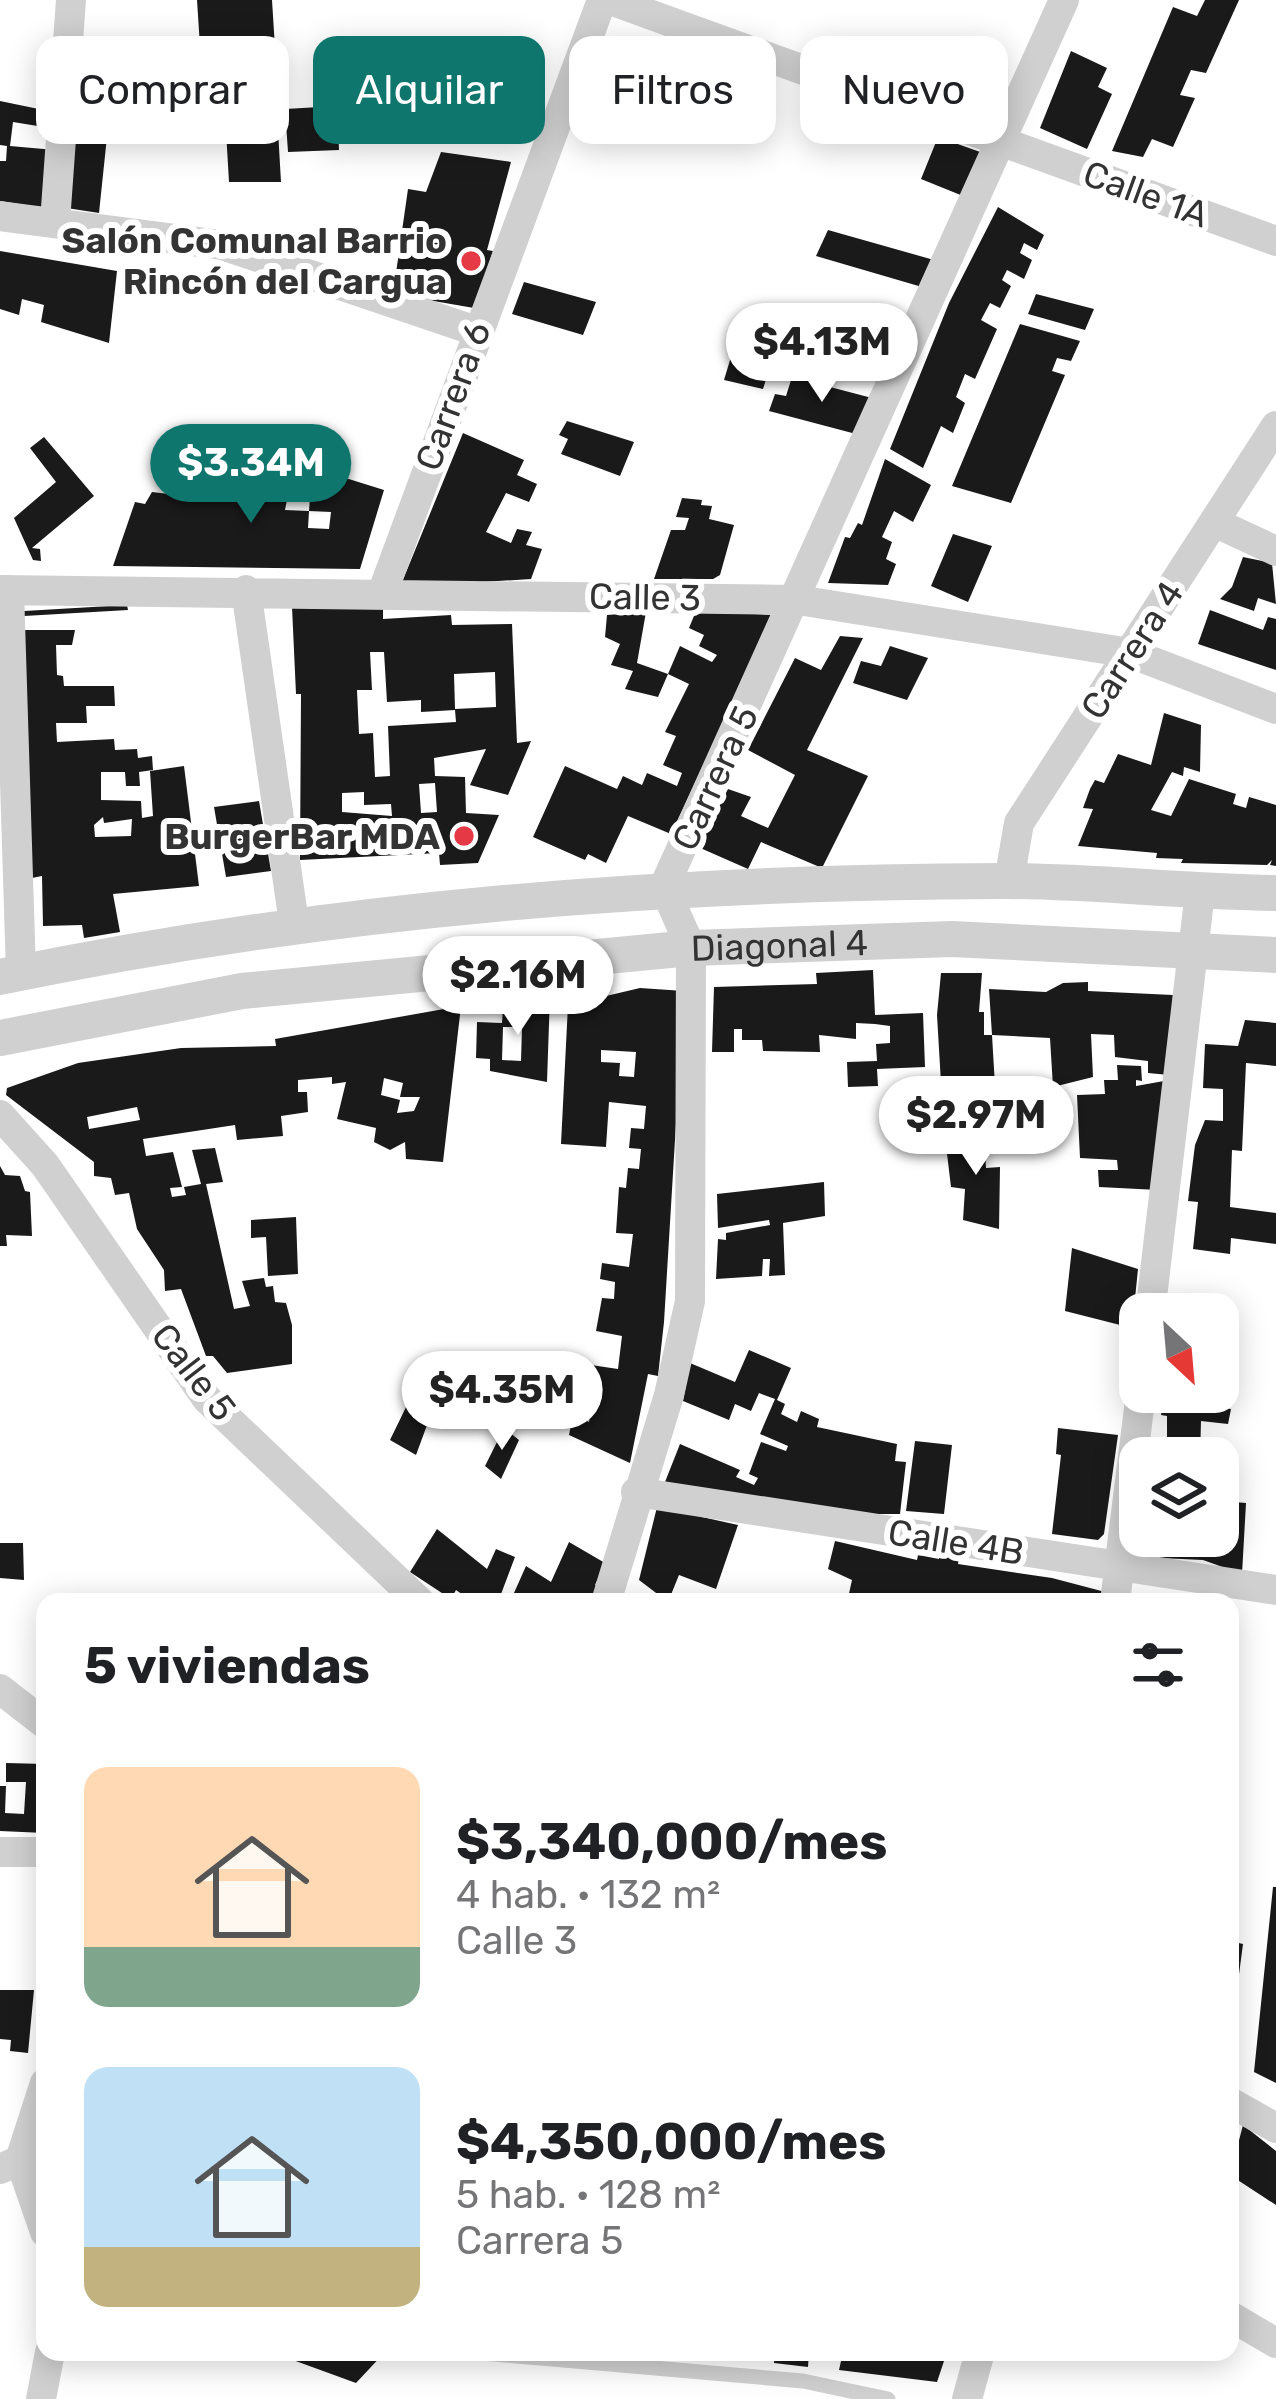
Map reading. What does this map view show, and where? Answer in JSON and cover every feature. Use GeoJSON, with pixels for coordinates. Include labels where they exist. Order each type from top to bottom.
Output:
{"type":"FeatureCollection","features":[{"type":"Feature","properties":{"kind":"street"},"geometry":{"type":"LineString","coordinates":[[55,222],[71,0]]}},
{"type":"Feature","properties":{"kind":"street","name":"Calle 1A"},"geometry":{"type":"LineString","coordinates":[[606,0],[800,69]]}},
{"type":"Feature","properties":{"kind":"street","name":"Carrera 6"},"geometry":{"type":"LineString","coordinates":[[383,591],[476,331],[606,0]]}},
{"type":"Feature","properties":{"kind":"street","name":"Carrera 5"},"geometry":{"type":"LineString","coordinates":[[1008,133],[1064,0]]}},
{"type":"Feature","properties":{"kind":"street","name":"Calle 1A"},"geometry":{"type":"LineString","coordinates":[[1008,143],[1276,241]]}},
{"type":"Feature","properties":{"kind":"street","name":"Carrera 5"},"geometry":{"type":"LineString","coordinates":[[608,1593],[669,1395],[690,1300],[691,948],[664,887],[1003,144]]}},
{"type":"Feature","properties":{"kind":"street"},"geometry":{"type":"LineString","coordinates":[[0,216],[222,245],[476,331]]}},
{"type":"Feature","properties":{"kind":"street","name":"Carrera 4"},"geometry":{"type":"LineString","coordinates":[[1009,881],[1019,823],[1276,426]]}},
{"type":"Feature","properties":{"kind":"street"},"geometry":{"type":"LineString","coordinates":[[1216,523],[1276,550]]}},
{"type":"Feature","properties":{"kind":"street"},"geometry":{"type":"LineString","coordinates":[[4,590],[10,975]]}},
{"type":"Feature","properties":{"kind":"street","name":"Calle 3"},"geometry":{"type":"LineString","coordinates":[[4,590],[383,591],[798,600],[1130,653],[1276,710]]}},
{"type":"Feature","properties":{"kind":"street"},"geometry":{"type":"LineString","coordinates":[[246,590],[295,923]]}},
{"type":"Feature","properties":{"kind":"street","name":"Diagonal 4"},"geometry":{"type":"LineString","coordinates":[[10,975],[295,923],[664,887],[1009,881],[1276,893]]}},
{"type":"Feature","properties":{"kind":"street"},"geometry":{"type":"LineString","coordinates":[[1152,1293],[1200,892]]}},
{"type":"Feature","properties":{"kind":"street","name":"Diagonal 4"},"geometry":{"type":"LineString","coordinates":[[0,1038],[242,991],[691,948],[952,939],[1192,955],[1276,955]]}},
{"type":"Feature","properties":{"kind":"street","name":"Calle 5"},"geometry":{"type":"LineString","coordinates":[[0,1115],[45,1165],[207,1399],[411,1593]]}},
{"type":"Feature","properties":{"kind":"street"},"geometry":{"type":"LineString","coordinates":[[1116,1593],[1138,1413]]}},
{"type":"Feature","properties":{"kind":"street","name":"Calle 4B"},"geometry":{"type":"LineString","coordinates":[[636,1492],[1276,1590]]}},
{"type":"Feature","properties":{"kind":"street"},"geometry":{"type":"LineString","coordinates":[[0,1689],[36,1717]]}},
{"type":"Feature","properties":{"kind":"street"},"geometry":{"type":"LineString","coordinates":[[0,1852],[36,1852]]}},
{"type":"Feature","properties":{"kind":"street"},"geometry":{"type":"LineString","coordinates":[[36,2105],[10,2164],[36,2215]]}},
{"type":"Feature","properties":{"kind":"street"},"geometry":{"type":"LineString","coordinates":[[1239,2107],[1276,2128]]}},
{"type":"Feature","properties":{"kind":"street"},"geometry":{"type":"LineString","coordinates":[[1239,2321],[1276,2343]]}},
{"type":"Feature","properties":{"kind":"street"},"geometry":{"type":"LineString","coordinates":[[40,2399],[48,2361]]}},
{"type":"Feature","properties":{"kind":"street"},"geometry":{"type":"LineString","coordinates":[[967,2399],[978,2361]]}},
{"type":"Feature","properties":{"kind":"lane"},"geometry":{"type":"LineString","coordinates":[[577,2361],[802,2380],[888,2399]]}},
{"type":"Feature","properties":{"kind":"building"},"geometry":{"type":"Polygon","coordinates":[[[197,0],[272,0],[274,36],[199,36],[197,0]]]}},
{"type":"Feature","properties":{"kind":"building"},"geometry":{"type":"Polygon","coordinates":[[[1205,0],[1239,0],[1206,73],[1191,70],[1180,95],[1195,98],[1173,147],[1152,139],[1143,157],[1112,151],[1173,7],[1197,16],[1205,0]]]}},
{"type":"Feature","properties":{"kind":"building"},"geometry":{"type":"Polygon","coordinates":[[[1071,51],[1107,68],[1098,87],[1112,94],[1087,149],[1040,128],[1071,51]]]}},
{"type":"Feature","properties":{"kind":"building"},"geometry":{"type":"Polygon","coordinates":[[[0,101],[36,108],[36,126],[13,122],[10,146],[55,150],[49,209],[0,201],[0,161],[6,161],[7,146],[0,145],[0,101]]]}},
{"type":"Feature","properties":{"kind":"building"},"geometry":{"type":"Polygon","coordinates":[[[313,107],[313,144],[339,144],[339,150],[288,152],[289,109],[313,107]]]}},
{"type":"Feature","properties":{"kind":"building"},"geometry":{"type":"Polygon","coordinates":[[[64,144],[106,144],[99,213],[60,207],[64,144]]]}},
{"type":"Feature","properties":{"kind":"building"},"geometry":{"type":"Polygon","coordinates":[[[227,144],[279,144],[281,182],[229,182],[227,144]]]}},
{"type":"Feature","properties":{"kind":"building"},"geometry":{"type":"Polygon","coordinates":[[[935,144],[958,144],[983,153],[963,196],[921,179],[935,144]]]}},
{"type":"Feature","properties":{"kind":"building"},"geometry":{"type":"Polygon","coordinates":[[[441,152],[511,162],[487,250],[493,251],[474,308],[393,294],[408,189],[426,192],[441,152]]]}},
{"type":"Feature","properties":{"kind":"building"},"geometry":{"type":"Polygon","coordinates":[[[998,207],[1044,235],[1037,250],[1024,243],[1020,253],[1032,260],[1024,279],[1007,270],[1002,280],[1011,286],[1000,308],[990,303],[981,320],[997,329],[975,379],[965,374],[956,397],[965,403],[953,433],[941,426],[923,468],[890,449],[949,303],[998,207]]]}},
{"type":"Feature","properties":{"kind":"building"},"geometry":{"type":"Polygon","coordinates":[[[828,230],[934,260],[922,287],[816,256],[828,230]]]}},
{"type":"Feature","properties":{"kind":"building"},"geometry":{"type":"Polygon","coordinates":[[[0,251],[117,271],[109,343],[41,322],[44,305],[22,299],[19,315],[0,309],[0,251]]]}},
{"type":"Feature","properties":{"kind":"building"},"geometry":{"type":"Polygon","coordinates":[[[524,282],[596,302],[583,335],[512,314],[524,282]]]}},
{"type":"Feature","properties":{"kind":"building"},"geometry":{"type":"Polygon","coordinates":[[[1036,294],[1094,309],[1085,330],[1028,314],[1036,294]]]}},
{"type":"Feature","properties":{"kind":"building"},"geometry":{"type":"Polygon","coordinates":[[[1020,324],[1080,341],[1071,361],[1057,358],[1052,371],[1065,375],[1011,503],[952,486],[1020,324]]]}},
{"type":"Feature","properties":{"kind":"building"},"geometry":{"type":"Polygon","coordinates":[[[734,347],[786,358],[780,376],[768,373],[763,389],[724,380],[734,347]]]}},
{"type":"Feature","properties":{"kind":"building"},"geometry":{"type":"Polygon","coordinates":[[[792,377],[872,398],[856,434],[769,411],[775,394],[786,396],[792,377]]]}},
{"type":"Feature","properties":{"kind":"building"},"geometry":{"type":"Polygon","coordinates":[[[567,421],[634,442],[620,476],[561,454],[568,439],[559,435],[567,421]]]}},
{"type":"Feature","properties":{"kind":"building"},"geometry":{"type":"Polygon","coordinates":[[[463,433],[524,460],[517,475],[537,484],[529,502],[506,493],[486,532],[511,543],[517,529],[532,532],[526,545],[542,549],[531,579],[400,587],[463,433]]]}},
{"type":"Feature","properties":{"kind":"building"},"geometry":{"type":"Polygon","coordinates":[[[44,437],[94,496],[32,548],[40,549],[41,561],[33,560],[14,518],[56,482],[30,448],[44,437]]]}},
{"type":"Feature","properties":{"kind":"building"},"geometry":{"type":"Polygon","coordinates":[[[885,459],[931,485],[913,522],[894,511],[882,537],[892,542],[886,559],[896,564],[888,585],[828,583],[845,537],[850,538],[858,523],[862,525],[885,459]]]}},
{"type":"Feature","properties":{"kind":"building"},"geometry":{"type":"Polygon","coordinates":[[[211,460],[290,484],[285,510],[309,511],[310,497],[323,500],[331,482],[317,479],[320,470],[384,490],[360,569],[113,566],[135,502],[145,504],[152,492],[203,498],[211,460]],[[309,511],[308,528],[329,529],[331,512],[309,511]]]}},
{"type":"Feature","properties":{"kind":"building"},"geometry":{"type":"Polygon","coordinates":[[[682,498],[702,500],[701,505],[712,506],[709,519],[734,525],[720,575],[713,579],[654,579],[671,530],[685,530],[689,518],[676,517],[682,498]]]}},
{"type":"Feature","properties":{"kind":"building"},"geometry":{"type":"Polygon","coordinates":[[[953,534],[992,546],[968,602],[931,586],[953,534]]]}},
{"type":"Feature","properties":{"kind":"building"},"geometry":{"type":"Polygon","coordinates":[[[1243,557],[1272,563],[1276,604],[1258,598],[1254,611],[1220,599],[1232,587],[1243,557]]]}},
{"type":"Feature","properties":{"kind":"building"},"geometry":{"type":"Polygon","coordinates":[[[383,603],[383,619],[451,615],[452,625],[512,624],[517,743],[531,741],[508,795],[470,785],[486,749],[434,758],[435,776],[465,777],[466,813],[499,815],[478,863],[440,865],[439,853],[300,860],[301,694],[296,694],[292,607],[383,603]],[[370,652],[372,690],[357,690],[359,734],[373,733],[375,777],[390,776],[388,726],[456,722],[455,710],[421,712],[421,700],[387,702],[384,652],[370,652]],[[495,672],[454,674],[455,709],[496,707],[495,672]],[[435,783],[419,784],[421,813],[437,812],[435,783]],[[364,792],[342,793],[342,812],[392,816],[391,804],[364,805],[364,792]]]}},
{"type":"Feature","properties":{"kind":"building"},"geometry":{"type":"Polygon","coordinates":[[[127,605],[128,610],[24,616],[24,611],[127,605]]]}},
{"type":"Feature","properties":{"kind":"building"},"geometry":{"type":"Polygon","coordinates":[[[1210,610],[1263,630],[1268,617],[1276,619],[1276,670],[1198,644],[1210,610]]]}},
{"type":"Feature","properties":{"kind":"building"},"geometry":{"type":"Polygon","coordinates":[[[696,611],[774,615],[671,834],[628,816],[606,863],[588,854],[585,860],[533,837],[565,766],[617,789],[623,776],[642,785],[647,773],[677,786],[682,773],[663,765],[676,736],[665,732],[689,684],[668,674],[680,646],[712,662],[717,655],[699,646],[704,635],[689,628],[696,611]]]}},
{"type":"Feature","properties":{"kind":"building"},"geometry":{"type":"Polygon","coordinates":[[[646,612],[637,663],[668,674],[658,697],[625,689],[633,671],[611,665],[620,644],[605,637],[607,615],[646,612]]]}},
{"type":"Feature","properties":{"kind":"building"},"geometry":{"type":"Polygon","coordinates":[[[22,630],[75,630],[72,645],[56,645],[57,675],[63,676],[64,686],[114,686],[115,706],[86,706],[87,723],[56,723],[57,742],[114,739],[115,750],[137,749],[138,758],[152,756],[153,770],[139,772],[140,786],[126,786],[125,772],[101,772],[101,800],[141,801],[142,818],[153,816],[150,771],[184,766],[199,886],[113,894],[120,932],[84,938],[82,925],[43,926],[42,876],[27,879],[22,630]],[[103,817],[94,825],[95,837],[131,836],[132,819],[104,823],[103,817]]]}},
{"type":"Feature","properties":{"kind":"building"},"geometry":{"type":"Polygon","coordinates":[[[840,636],[863,638],[807,750],[868,776],[822,868],[761,842],[748,869],[698,847],[728,789],[751,797],[741,816],[768,828],[795,775],[748,750],[795,658],[821,670],[840,636]]]}},
{"type":"Feature","properties":{"kind":"building"},"geometry":{"type":"Polygon","coordinates":[[[890,646],[928,658],[907,700],[853,683],[861,661],[881,666],[890,646]]]}},
{"type":"Feature","properties":{"kind":"building"},"geometry":{"type":"Polygon","coordinates":[[[1164,713],[1201,725],[1200,772],[1184,767],[1183,776],[1172,772],[1151,810],[1171,816],[1189,779],[1236,794],[1233,804],[1246,808],[1249,797],[1276,805],[1276,866],[1270,865],[1272,860],[1267,865],[1181,863],[1183,859],[1156,858],[1157,853],[1078,846],[1093,809],[1083,808],[1095,780],[1104,783],[1118,754],[1151,765],[1164,713]]]}},
{"type":"Feature","properties":{"kind":"building"},"geometry":{"type":"Polygon","coordinates":[[[259,801],[271,871],[226,877],[214,807],[259,801]]]}},
{"type":"Feature","properties":{"kind":"building"},"geometry":{"type":"Polygon","coordinates":[[[873,970],[875,1015],[923,1013],[925,1067],[877,1069],[878,1086],[848,1087],[847,1062],[877,1061],[876,1044],[890,1043],[890,1026],[875,1024],[856,1023],[856,1039],[819,1035],[820,1052],[763,1051],[762,1040],[742,1040],[742,1029],[734,1029],[734,1052],[712,1052],[714,987],[817,984],[816,973],[873,970]]]}},
{"type":"Feature","properties":{"kind":"building"},"geometry":{"type":"Polygon","coordinates":[[[941,973],[982,973],[979,1012],[984,1012],[984,1035],[992,1035],[995,1086],[941,1083],[937,1015],[941,973]]]}},
{"type":"Feature","properties":{"kind":"building"},"geometry":{"type":"Polygon","coordinates":[[[1088,982],[1088,991],[1173,995],[1169,1075],[1148,1073],[1148,1061],[1115,1057],[1114,1035],[1091,1034],[1093,1077],[1053,1087],[1050,1038],[992,1035],[989,989],[1046,992],[1063,983],[1088,982]]]}},
{"type":"Feature","properties":{"kind":"building"},"geometry":{"type":"Polygon","coordinates":[[[640,988],[684,991],[658,1376],[648,1374],[630,1463],[569,1435],[573,1415],[589,1422],[594,1397],[548,1383],[557,1360],[618,1369],[622,1336],[596,1331],[602,1298],[614,1299],[615,1282],[600,1279],[602,1263],[629,1267],[633,1234],[616,1233],[619,1187],[626,1188],[628,1168],[639,1169],[641,1149],[629,1148],[631,1128],[644,1129],[646,1106],[609,1102],[606,1147],[561,1144],[568,1005],[640,988]],[[601,1050],[601,1062],[620,1063],[619,1076],[634,1077],[636,1052],[601,1050]]]}},
{"type":"Feature","properties":{"kind":"building"},"geometry":{"type":"Polygon","coordinates":[[[504,993],[550,995],[547,1082],[490,1071],[490,1059],[476,1058],[477,1022],[502,1023],[504,993]],[[503,1027],[502,1060],[521,1061],[522,1027],[503,1027]]]}},
{"type":"Feature","properties":{"kind":"building"},"geometry":{"type":"Polygon","coordinates":[[[461,1006],[443,1162],[406,1159],[405,1142],[390,1150],[374,1142],[376,1128],[337,1119],[346,1082],[332,1084],[332,1077],[298,1080],[298,1092],[307,1092],[308,1112],[281,1116],[283,1136],[237,1140],[235,1125],[143,1139],[146,1156],[173,1152],[182,1187],[170,1188],[172,1197],[186,1195],[184,1187],[201,1184],[192,1150],[215,1148],[223,1182],[206,1184],[234,1309],[250,1306],[242,1281],[264,1278],[266,1287],[273,1286],[275,1302],[286,1303],[292,1325],[292,1364],[227,1373],[213,1356],[206,1356],[181,1289],[165,1291],[164,1270],[137,1229],[129,1193],[115,1195],[111,1178],[94,1176],[94,1162],[6,1095],[7,1088],[78,1063],[181,1048],[276,1046],[275,1039],[461,1006]],[[384,1078],[381,1095],[400,1100],[397,1113],[414,1111],[420,1097],[400,1097],[403,1083],[384,1078]],[[137,1107],[87,1117],[89,1129],[140,1120],[137,1107]]]}},
{"type":"Feature","properties":{"kind":"building"},"geometry":{"type":"Polygon","coordinates":[[[1245,1020],[1276,1023],[1276,1066],[1246,1063],[1242,1151],[1232,1150],[1230,1207],[1276,1213],[1276,1244],[1231,1238],[1230,1254],[1193,1249],[1198,1202],[1188,1201],[1195,1145],[1205,1120],[1223,1121],[1223,1089],[1203,1088],[1205,1044],[1238,1046],[1245,1020]]]}},
{"type":"Feature","properties":{"kind":"building"},"geometry":{"type":"Polygon","coordinates":[[[1117,1065],[1141,1066],[1142,1081],[1136,1080],[1136,1086],[1164,1081],[1158,1190],[1099,1187],[1098,1170],[1118,1170],[1117,1160],[1080,1158],[1077,1095],[1105,1094],[1104,1080],[1118,1080],[1117,1065]]]}},
{"type":"Feature","properties":{"kind":"building"},"geometry":{"type":"Polygon","coordinates":[[[998,1136],[999,1150],[985,1151],[986,1168],[1000,1167],[999,1229],[963,1220],[965,1189],[951,1187],[945,1137],[998,1136]]]}},
{"type":"Feature","properties":{"kind":"building"},"geometry":{"type":"Polygon","coordinates":[[[0,1166],[5,1175],[20,1176],[25,1191],[30,1192],[32,1236],[6,1235],[7,1246],[0,1246],[0,1166]]]}},
{"type":"Feature","properties":{"kind":"building"},"geometry":{"type":"Polygon","coordinates":[[[824,1182],[825,1216],[783,1223],[785,1275],[769,1276],[770,1259],[763,1259],[762,1276],[716,1279],[718,1239],[726,1240],[726,1233],[770,1225],[769,1220],[718,1228],[717,1194],[824,1182]]]}},
{"type":"Feature","properties":{"kind":"building"},"geometry":{"type":"Polygon","coordinates":[[[296,1217],[298,1274],[268,1276],[266,1237],[251,1238],[251,1220],[296,1217]]]}},
{"type":"Feature","properties":{"kind":"building"},"geometry":{"type":"Polygon","coordinates":[[[1072,1248],[1138,1269],[1136,1293],[1119,1293],[1119,1325],[1065,1311],[1072,1248]]]}},
{"type":"Feature","properties":{"kind":"building"},"geometry":{"type":"Polygon","coordinates":[[[749,1350],[791,1368],[777,1400],[785,1404],[781,1414],[797,1422],[801,1411],[819,1419],[817,1427],[897,1444],[895,1461],[906,1462],[900,1514],[856,1514],[665,1482],[680,1444],[740,1470],[736,1477],[754,1485],[758,1478],[749,1474],[761,1442],[786,1451],[788,1446],[760,1434],[775,1399],[759,1393],[751,1411],[735,1404],[729,1420],[683,1401],[690,1363],[735,1382],[749,1350]]]}},
{"type":"Feature","properties":{"kind":"building"},"geometry":{"type":"Polygon","coordinates":[[[426,1366],[469,1398],[451,1429],[430,1417],[416,1455],[390,1440],[426,1366]]]}},
{"type":"Feature","properties":{"kind":"building"},"geometry":{"type":"Polygon","coordinates":[[[1230,1413],[1228,1424],[1201,1421],[1201,1437],[1167,1437],[1167,1416],[1161,1415],[1230,1413]]]}},
{"type":"Feature","properties":{"kind":"building"},"geometry":{"type":"Polygon","coordinates":[[[504,1428],[519,1440],[501,1479],[485,1466],[504,1428]]]}},
{"type":"Feature","properties":{"kind":"building"},"geometry":{"type":"Polygon","coordinates":[[[1058,1428],[1118,1435],[1104,1534],[1098,1540],[1052,1534],[1061,1455],[1056,1454],[1058,1428]]]}},
{"type":"Feature","properties":{"kind":"building"},"geometry":{"type":"Polygon","coordinates":[[[915,1441],[952,1445],[944,1514],[906,1511],[915,1441]]]}},
{"type":"Feature","properties":{"kind":"building"},"geometry":{"type":"Polygon","coordinates":[[[1239,1502],[1246,1503],[1242,1574],[1203,1560],[1160,1558],[1239,1557],[1239,1502]]]}},
{"type":"Feature","properties":{"kind":"building"},"geometry":{"type":"Polygon","coordinates":[[[657,1507],[738,1525],[716,1589],[679,1575],[672,1593],[656,1593],[639,1580],[657,1507]]]}},
{"type":"Feature","properties":{"kind":"building"},"geometry":{"type":"Polygon","coordinates":[[[437,1529],[487,1569],[496,1549],[515,1557],[501,1593],[442,1593],[410,1572],[437,1529]]]}},
{"type":"Feature","properties":{"kind":"building"},"geometry":{"type":"Polygon","coordinates":[[[835,1541],[917,1560],[918,1555],[939,1559],[939,1554],[959,1558],[958,1564],[1052,1578],[1109,1593],[849,1593],[852,1580],[828,1569],[835,1541]]]}},
{"type":"Feature","properties":{"kind":"building"},"geometry":{"type":"Polygon","coordinates":[[[569,1542],[605,1563],[595,1585],[606,1593],[514,1593],[526,1566],[551,1582],[569,1542]]]}},
{"type":"Feature","properties":{"kind":"building"},"geometry":{"type":"Polygon","coordinates":[[[0,1543],[23,1543],[24,1580],[0,1578],[0,1543]]]}},
{"type":"Feature","properties":{"kind":"building"},"geometry":{"type":"Polygon","coordinates":[[[6,1763],[36,1764],[36,1833],[0,1831],[0,1786],[6,1786],[5,1813],[24,1814],[26,1782],[6,1782],[6,1763]]]}},
{"type":"Feature","properties":{"kind":"building"},"geometry":{"type":"Polygon","coordinates":[[[1276,1887],[1276,2083],[1254,2072],[1276,1887]]]}},
{"type":"Feature","properties":{"kind":"building"},"geometry":{"type":"Polygon","coordinates":[[[0,1990],[34,1990],[28,2053],[10,2051],[11,2040],[0,2039],[0,1990]]]}},
{"type":"Feature","properties":{"kind":"building"},"geometry":{"type":"Polygon","coordinates":[[[1243,2125],[1276,2151],[1276,2205],[1239,2181],[1243,2125]]]}},
{"type":"Feature","properties":{"kind":"building"},"geometry":{"type":"Polygon","coordinates":[[[296,2361],[377,2361],[356,2383],[296,2361]]]}},
{"type":"Feature","properties":{"kind":"building"},"geometry":{"type":"Polygon","coordinates":[[[774,2361],[808,2361],[808,2367],[774,2361]]]}},
{"type":"Feature","properties":{"kind":"building"},"geometry":{"type":"Polygon","coordinates":[[[841,2361],[944,2361],[937,2382],[839,2370],[841,2361]]]}},
{"type":"Feature","properties":{"kind":"place","name":"Salón Comunal Barrio Rincón del Cargua"},"geometry":{"type":"Point","coordinates":[471,261]}},
{"type":"Feature","properties":{"kind":"place","name":"BurgerBar MDA"},"geometry":{"type":"Point","coordinates":[464,836]}}]}
